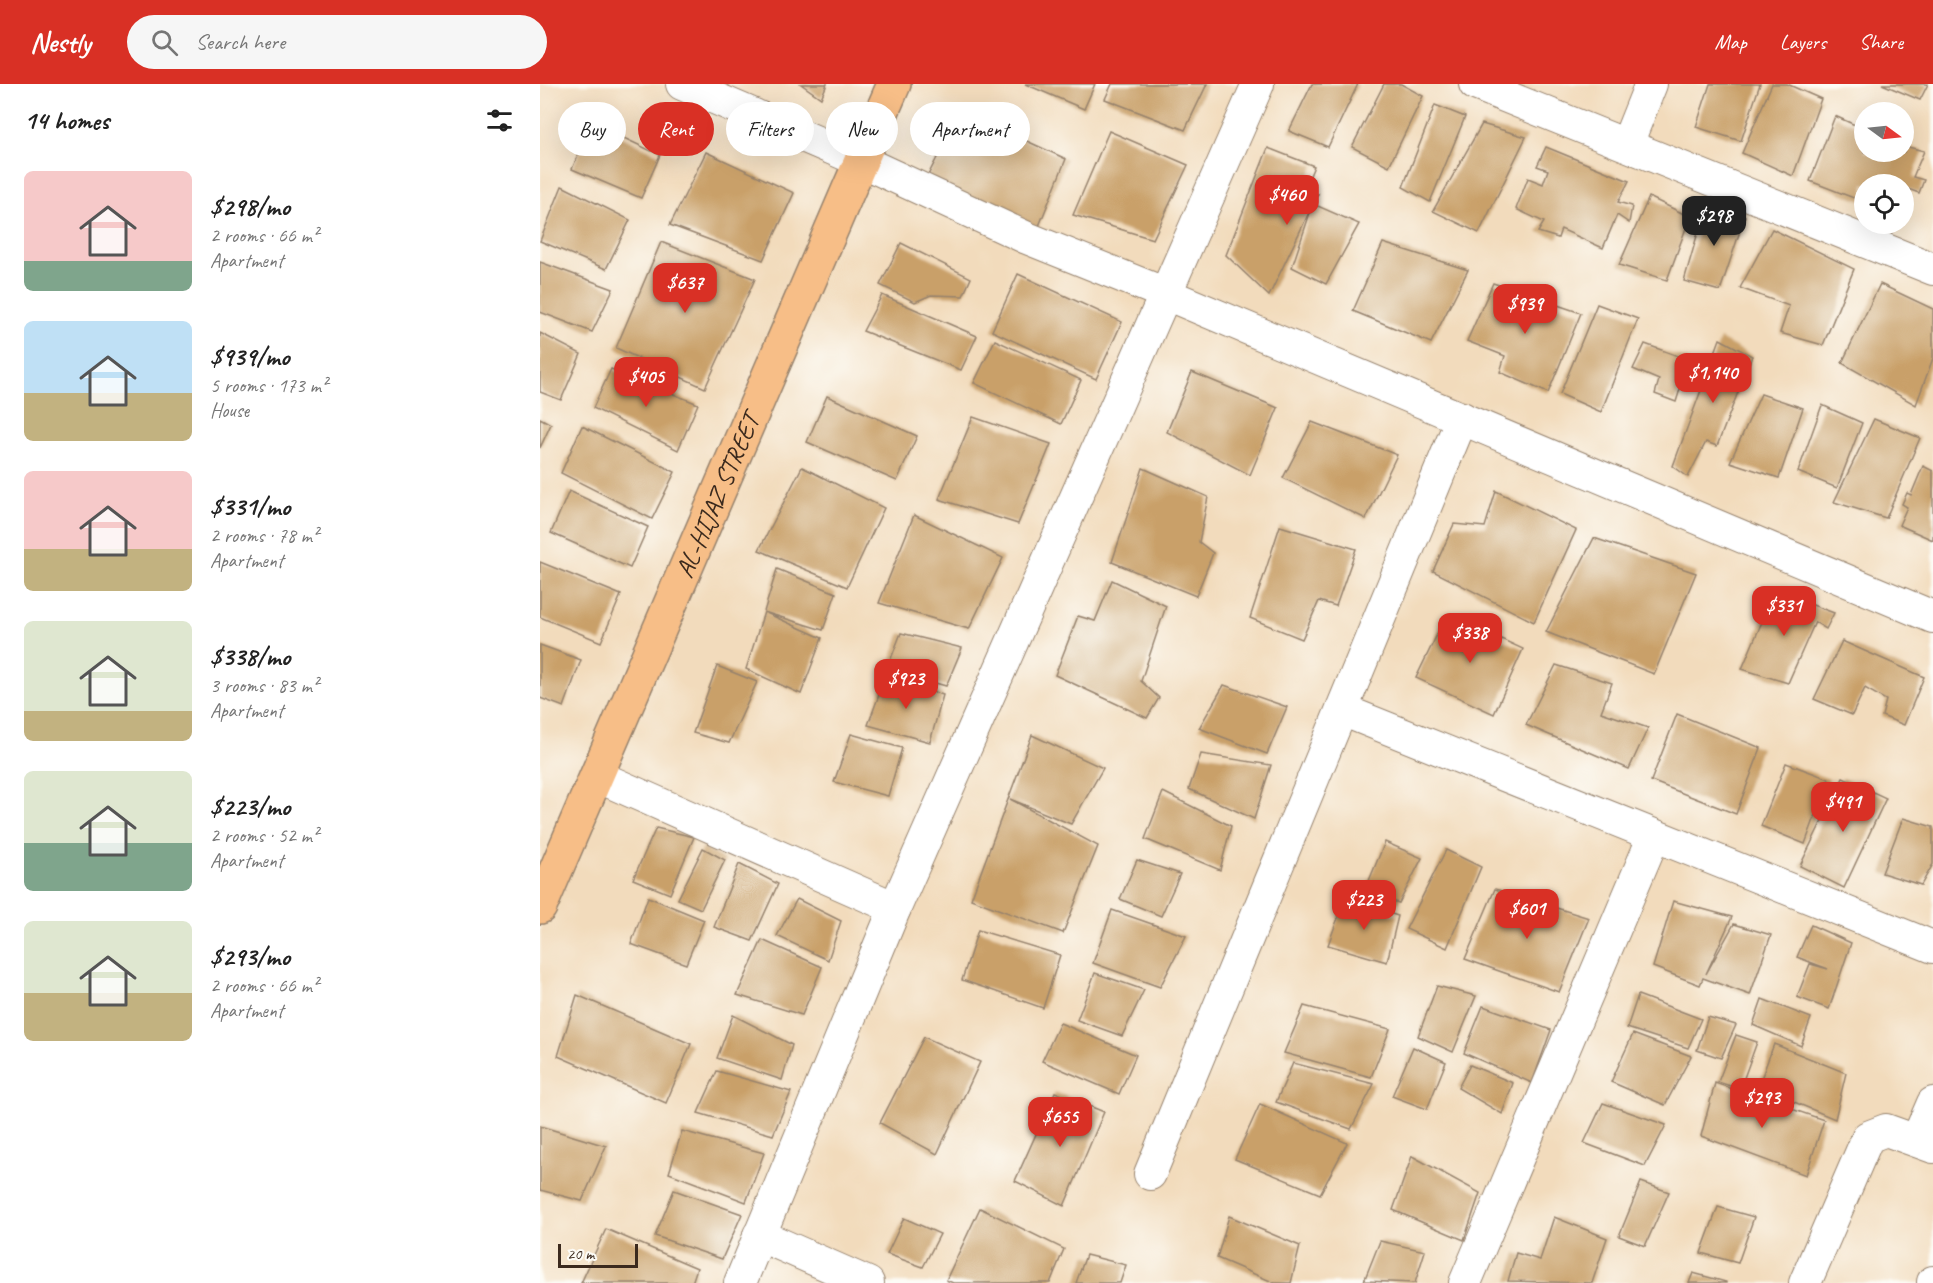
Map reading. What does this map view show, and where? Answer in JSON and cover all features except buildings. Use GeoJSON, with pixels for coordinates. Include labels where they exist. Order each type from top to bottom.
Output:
{"type":"FeatureCollection","features":[{"type":"Feature","properties":{"kind":"main road","name":"AL-HIJAZ STREET"},"geometry":{"type":"LineString","coordinates":[[540,907],[894,84]]}},
{"type":"Feature","properties":{"kind":"street"},"geometry":{"type":"LineString","coordinates":[[682,84],[861,160],[1027,238],[1166,294],[1933,617]]}},
{"type":"Feature","properties":{"kind":"street"},"geometry":{"type":"LineString","coordinates":[[740,1283],[895,909],[1258,84]]}},
{"type":"Feature","properties":{"kind":"street"},"geometry":{"type":"LineString","coordinates":[[1475,84],[1931,263]]}},
{"type":"Feature","properties":{"kind":"street"},"geometry":{"type":"LineString","coordinates":[[1627,144],[1651,84]]}},
{"type":"Feature","properties":{"kind":"street"},"geometry":{"type":"LineString","coordinates":[[1150,1174],[1462,418]]}},
{"type":"Feature","properties":{"kind":"street"},"geometry":{"type":"LineString","coordinates":[[1342,710],[1933,947]]}},
{"type":"Feature","properties":{"kind":"street"},"geometry":{"type":"LineString","coordinates":[[597,776],[895,909]]}},
{"type":"Feature","properties":{"kind":"street"},"geometry":{"type":"LineString","coordinates":[[1465,1283],[1654,836]]}},
{"type":"Feature","properties":{"kind":"street"},"geometry":{"type":"LineString","coordinates":[[1805,1283],[1868,1137],[1886,1130],[1925,1143],[1933,1103]]}},
{"type":"Feature","properties":{"kind":"street"},"geometry":{"type":"LineString","coordinates":[[759,1235],[868,1283]]}}]}
